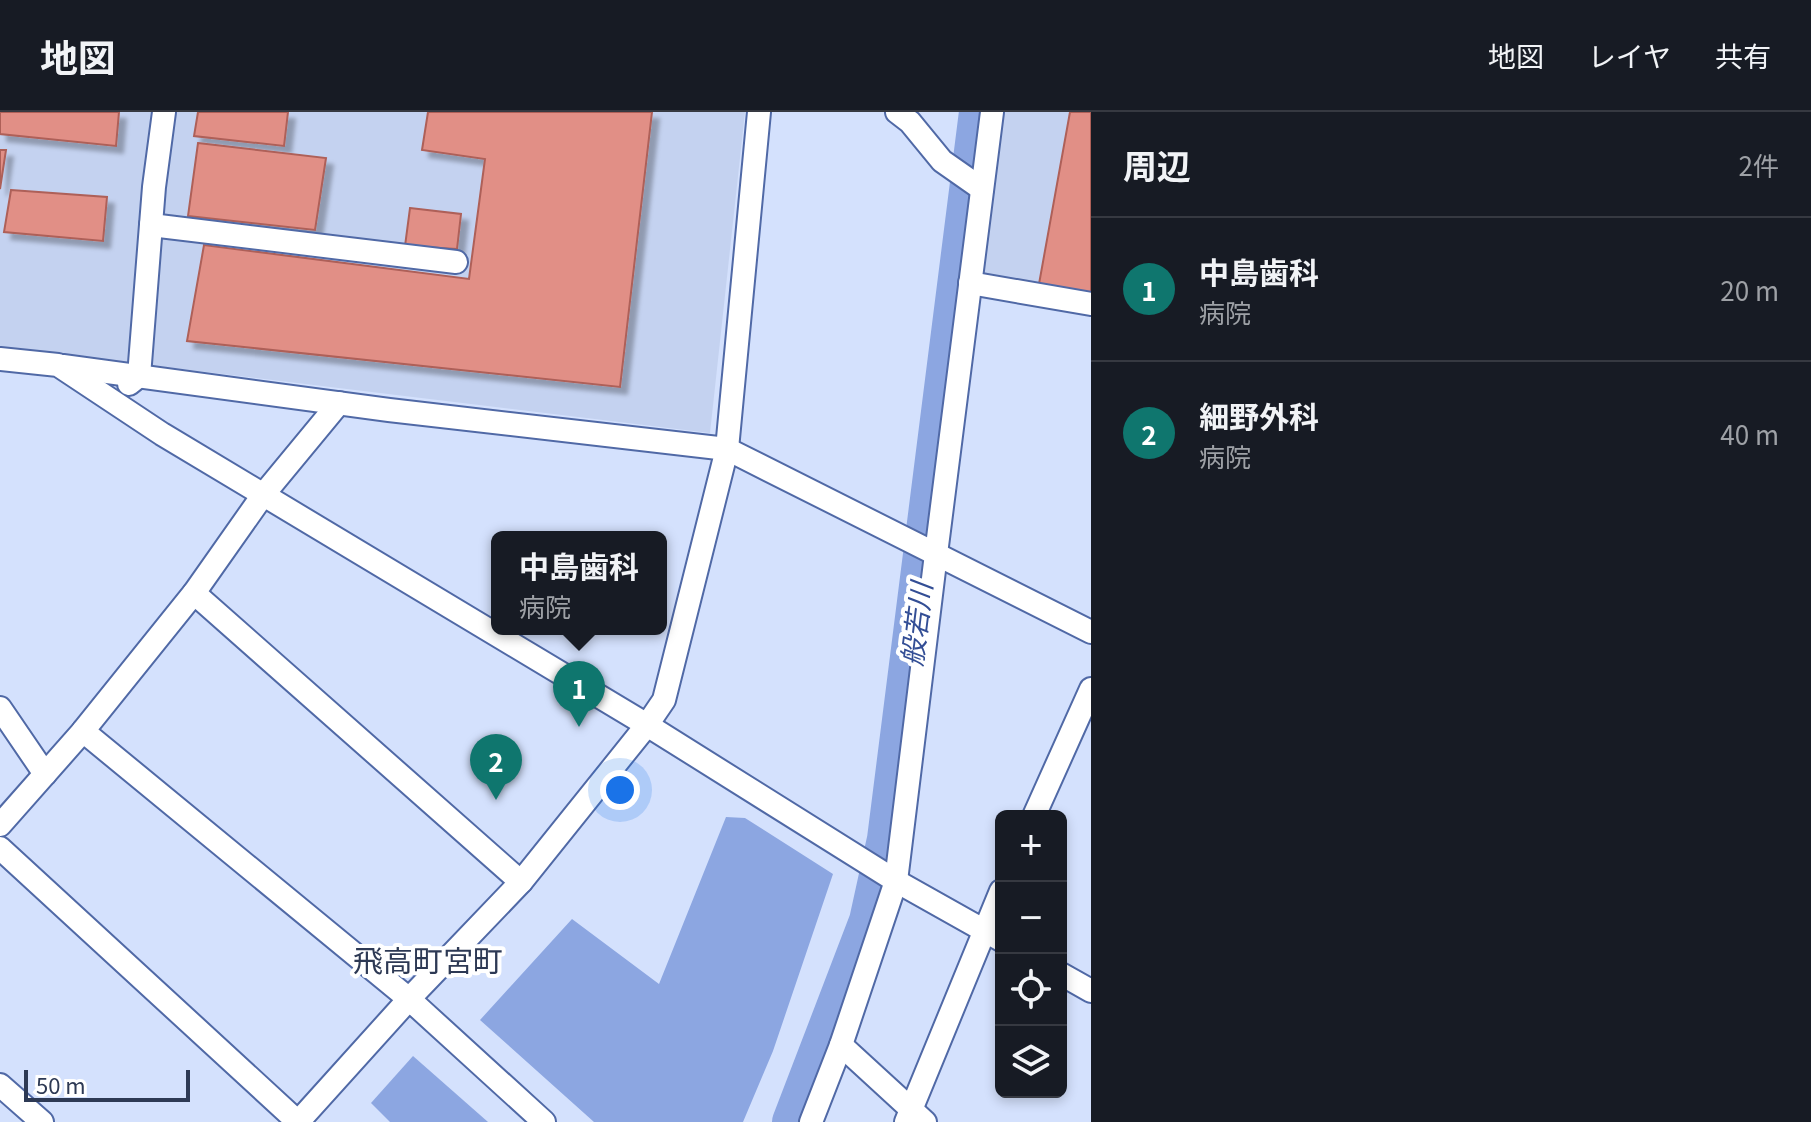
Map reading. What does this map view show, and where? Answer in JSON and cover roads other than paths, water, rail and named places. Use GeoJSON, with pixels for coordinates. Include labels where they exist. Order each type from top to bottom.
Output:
{"type":"FeatureCollection","features":[{"type":"Feature","properties":{"kind":"street"},"geometry":{"type":"LineString","coordinates":[[109,399],[139,376],[164,112]]}},
{"type":"Feature","properties":{"kind":"street"},"geometry":{"type":"LineString","coordinates":[[0,848],[298,1122],[409,999],[521,882],[664,700],[727,449],[759,112]]}},
{"type":"Feature","properties":{"kind":"street"},"geometry":{"type":"LineString","coordinates":[[897,112],[910,122],[942,161],[982,189]]}},
{"type":"Feature","properties":{"kind":"street"},"geometry":{"type":"LineString","coordinates":[[811,1122],[841,1045],[896,881],[992,112]]}},
{"type":"Feature","properties":{"kind":"street"},"geometry":{"type":"LineString","coordinates":[[151,225],[456,262]]}},
{"type":"Feature","properties":{"kind":"street"},"geometry":{"type":"LineString","coordinates":[[970,283],[1091,304]]}},
{"type":"Feature","properties":{"kind":"street"},"geometry":{"type":"LineString","coordinates":[[0,359],[727,449],[1091,632]]}},
{"type":"Feature","properties":{"kind":"street"},"geometry":{"type":"LineString","coordinates":[[58,365],[162,434],[491,632]]}},
{"type":"Feature","properties":{"kind":"street"},"geometry":{"type":"LineString","coordinates":[[0,825],[83,731],[194,593],[263,495],[339,403]]}},
{"type":"Feature","properties":{"kind":"street"},"geometry":{"type":"LineString","coordinates":[[194,593],[521,882]]}},
{"type":"Feature","properties":{"kind":"street"},"geometry":{"type":"LineString","coordinates":[[497,635],[896,881],[992,935],[914,1118],[841,1045]]}},
{"type":"Feature","properties":{"kind":"street"},"geometry":{"type":"LineString","coordinates":[[1037,810],[1091,689]]}},
{"type":"Feature","properties":{"kind":"street"},"geometry":{"type":"LineString","coordinates":[[0,708],[45,774]]}},
{"type":"Feature","properties":{"kind":"street"},"geometry":{"type":"LineString","coordinates":[[83,731],[409,999],[544,1122]]}},
{"type":"Feature","properties":{"kind":"street"},"geometry":{"type":"LineString","coordinates":[[1067,977],[1091,991]]}},
{"type":"Feature","properties":{"kind":"street"},"geometry":{"type":"LineString","coordinates":[[0,1085],[42,1122]]}},
{"type":"Feature","properties":{"kind":"water"},"geometry":{"type":"Polygon","coordinates":[[[726,817],[745,818],[833,874],[773,1051],[743,1122],[594,1122],[480,1020],[572,919],[659,984],[726,817]]]}},
{"type":"Feature","properties":{"kind":"water"},"geometry":{"type":"Polygon","coordinates":[[[413,1056],[488,1122],[390,1122],[371,1103],[413,1056]]]}},
{"type":"Feature","properties":{"kind":"waterway","name":"般若川"},"geometry":{"type":"LineString","coordinates":[[792,1122],[869,921],[887,839],[979,112]]}},
{"type":"Feature","properties":{"kind":"place","name":"中島歯科"},"geometry":{"type":"Point","coordinates":[579,727]}},
{"type":"Feature","properties":{"kind":"place","name":"細野外科"},"geometry":{"type":"Point","coordinates":[496,800]}},
{"type":"Feature","properties":{"kind":"district","name":"飛高町宮町"},"geometry":{"type":"Point","coordinates":[428,959]}}]}
